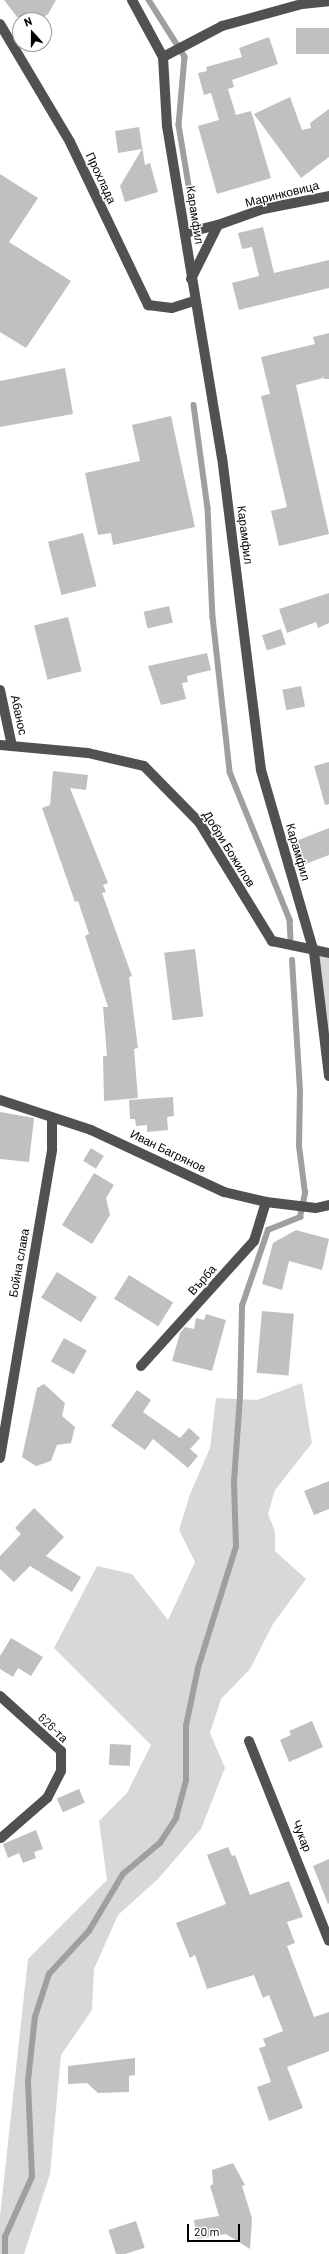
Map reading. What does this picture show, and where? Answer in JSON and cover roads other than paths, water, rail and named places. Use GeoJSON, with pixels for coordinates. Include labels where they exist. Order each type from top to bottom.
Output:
{"type":"FeatureCollection","features":[{"type":"Feature","properties":{"kind":"street","name":"Карамфил"},"geometry":{"type":"LineString","coordinates":[[132,0],[163,57],[167,126],[185,233],[194,301],[222,457],[261,770],[314,952],[329,1076]]}},
{"type":"Feature","properties":{"kind":"street"},"geometry":{"type":"LineString","coordinates":[[163,57],[222,26],[302,4],[329,1]]}},
{"type":"Feature","properties":{"kind":"street","name":"Прохлада"},"geometry":{"type":"LineString","coordinates":[[0,24],[70,142],[148,305],[172,308],[194,301]]}},
{"type":"Feature","properties":{"kind":"street","name":"Маринковица"},"geometry":{"type":"LineString","coordinates":[[185,233],[218,225],[263,209],[329,196]]}},
{"type":"Feature","properties":{"kind":"street"},"geometry":{"type":"LineString","coordinates":[[191,279],[218,225]]}},
{"type":"Feature","properties":{"kind":"street","name":"Абанос"},"geometry":{"type":"LineString","coordinates":[[0,690],[12,746]]}},
{"type":"Feature","properties":{"kind":"street","name":"Добри Божилов"},"geometry":{"type":"LineString","coordinates":[[0,745],[88,753],[144,766],[199,822],[272,941],[314,952],[329,953]]}},
{"type":"Feature","properties":{"kind":"street","name":"Иван Багрянов"},"geometry":{"type":"LineString","coordinates":[[0,1100],[52,1119],[91,1130],[224,1192],[266,1202],[290,1205],[316,1208],[329,1205]]}},
{"type":"Feature","properties":{"kind":"street","name":"Бойна слава"},"geometry":{"type":"LineString","coordinates":[[0,1458],[52,1149],[52,1119]]}},
{"type":"Feature","properties":{"kind":"street","name":"Върба"},"geometry":{"type":"LineString","coordinates":[[141,1366],[254,1240],[266,1202]]}},
{"type":"Feature","properties":{"kind":"street","name":"626-та"},"geometry":{"type":"LineString","coordinates":[[0,1696],[61,1751],[61,1771],[47,1798],[1,1838]]}},
{"type":"Feature","properties":{"kind":"street","name":"Чукар"},"geometry":{"type":"LineString","coordinates":[[249,1741],[329,1941]]}},
{"type":"Feature","properties":{"kind":"waterway"},"geometry":{"type":"LineString","coordinates":[[149,0],[185,57],[179,125],[193,210]]}},
{"type":"Feature","properties":{"kind":"waterway"},"geometry":{"type":"LineString","coordinates":[[194,405],[208,508],[213,617],[230,772],[290,920],[291,938]]}},
{"type":"Feature","properties":{"kind":"waterway"},"geometry":{"type":"LineString","coordinates":[[5,2254],[5,2237],[32,2177],[28,2081],[35,2017],[49,1974],[89,1931],[123,1874],[160,1843],[176,1818],[186,1780],[186,1726],[198,1668],[236,1547],[234,1482],[240,1396],[242,1306],[268,1230],[300,1217],[305,1193],[299,1146],[300,1091],[292,960]]}}]}
